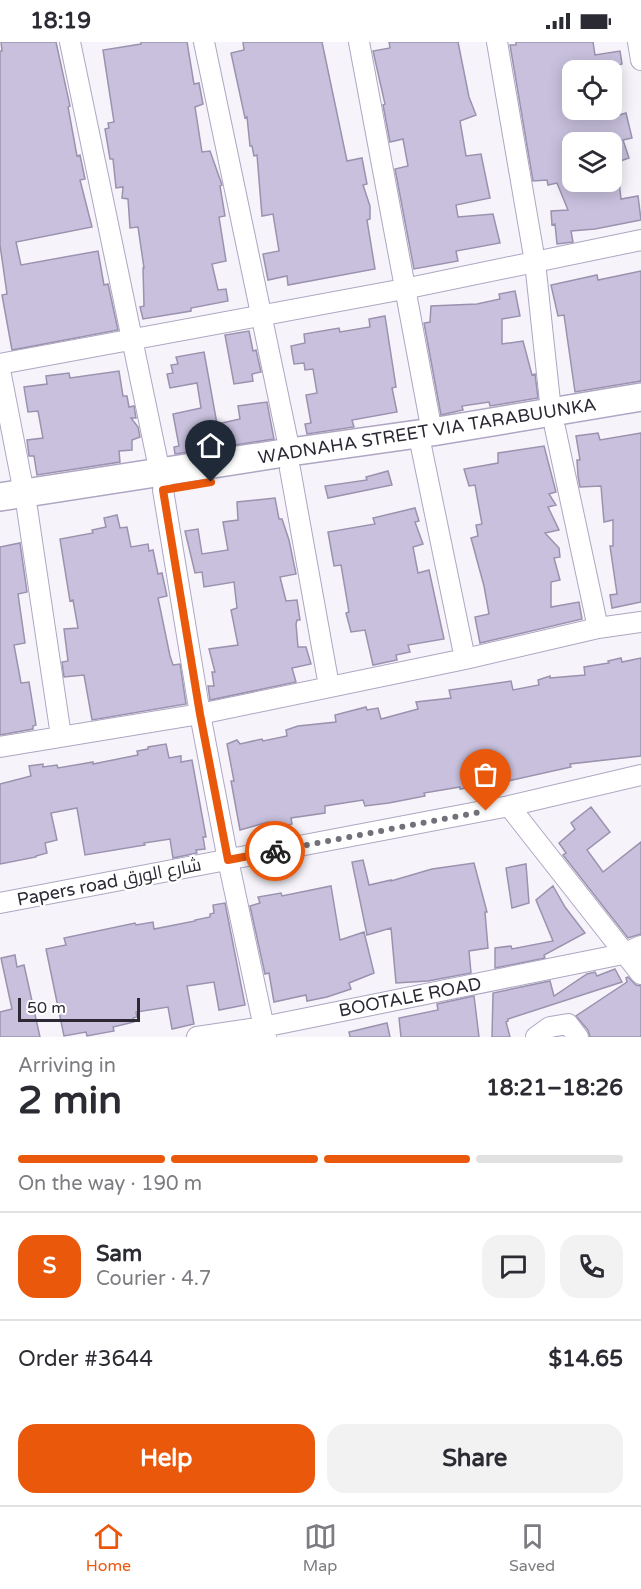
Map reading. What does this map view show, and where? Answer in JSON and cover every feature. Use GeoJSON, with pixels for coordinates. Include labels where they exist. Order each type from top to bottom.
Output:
{"type":"FeatureCollection","features":[{"type":"Feature","properties":{"kind":"main road","name":"WADNAHA STREET VIA TARABUUNKA"},"geometry":{"type":"LineString","coordinates":[[553,420],[641,397]]}},
{"type":"Feature","properties":{"kind":"main road"},"geometry":{"type":"LineString","coordinates":[[0,513],[17,499],[162,482],[553,420],[641,415]]}},
{"type":"Feature","properties":{"kind":"street"},"geometry":{"type":"LineString","coordinates":[[70,42],[162,482],[200,714],[264,1032]]}},
{"type":"Feature","properties":{"kind":"street"},"geometry":{"type":"LineString","coordinates":[[204,42],[290,461],[329,686]]}},
{"type":"Feature","properties":{"kind":"street"},"geometry":{"type":"LineString","coordinates":[[359,42],[404,289],[465,659]]}},
{"type":"Feature","properties":{"kind":"street"},"geometry":{"type":"LineString","coordinates":[[497,42],[535,262],[553,420],[598,628]]}},
{"type":"Feature","properties":{"kind":"street"},"geometry":{"type":"LineString","coordinates":[[638,42],[641,60]]}},
{"type":"Feature","properties":{"kind":"street"},"geometry":{"type":"LineString","coordinates":[[0,364],[404,289],[641,240]]}},
{"type":"Feature","properties":{"kind":"street"},"geometry":{"type":"LineString","coordinates":[[0,370],[17,499],[61,736]]}},
{"type":"Feature","properties":{"kind":"street"},"geometry":{"type":"LineString","coordinates":[[0,747],[200,714],[465,659],[598,628],[641,622]]}},
{"type":"Feature","properties":{"kind":"street","name":"Papers road شارع الورق"},"geometry":{"type":"LineString","coordinates":[[0,903],[509,806],[641,775]]}},
{"type":"Feature","properties":{"kind":"street"},"geometry":{"type":"LineString","coordinates":[[509,806],[632,950],[641,974]]}},
{"type":"Feature","properties":{"kind":"street","name":"BOOTALE ROAD"},"geometry":{"type":"LineString","coordinates":[[197,1037],[264,1032],[632,950]]}},
{"type":"Feature","properties":{"kind":"street"},"geometry":{"type":"LineString","coordinates":[[536,1037],[550,1027],[568,1024],[578,1037]]}},
{"type":"Feature","properties":{"kind":"building"},"geometry":{"type":"Polygon","coordinates":[[[1,42],[56,42],[70,106],[68,107],[77,156],[80,155],[85,179],[80,180],[92,227],[16,242],[21,265],[98,251],[104,285],[108,284],[118,330],[12,350],[2,295],[7,294],[0,245],[1,42]]]}},
{"type":"Feature","properties":{"kind":"building"},"geometry":{"type":"Polygon","coordinates":[[[141,42],[187,42],[194,84],[199,83],[203,104],[195,107],[202,152],[210,151],[222,185],[220,186],[225,216],[219,217],[226,261],[212,264],[218,290],[226,289],[228,301],[191,308],[191,311],[143,319],[140,307],[144,306],[144,268],[138,227],[130,228],[128,199],[122,198],[123,187],[116,188],[113,159],[110,159],[105,129],[109,128],[108,123],[114,122],[103,50],[141,44],[141,42]]]}},
{"type":"Feature","properties":{"kind":"building"},"geometry":{"type":"Polygon","coordinates":[[[243,42],[322,42],[347,161],[362,158],[367,184],[363,185],[370,206],[370,219],[367,220],[375,269],[288,285],[287,276],[268,280],[263,254],[279,251],[273,214],[262,216],[257,155],[254,156],[252,146],[250,146],[247,117],[245,118],[231,53],[244,50],[243,42]]]}},
{"type":"Feature","properties":{"kind":"building"},"geometry":{"type":"Polygon","coordinates":[[[389,42],[458,42],[469,97],[476,115],[460,121],[466,156],[481,154],[490,198],[456,205],[458,217],[493,214],[500,243],[456,251],[458,261],[414,269],[395,169],[408,166],[403,139],[390,142],[383,105],[385,104],[373,51],[390,48],[389,42]]]}},
{"type":"Feature","properties":{"kind":"building"},"geometry":{"type":"Polygon","coordinates":[[[516,42],[593,42],[595,55],[620,51],[621,60],[562,60],[562,120],[622,120],[622,114],[626,113],[632,138],[623,140],[629,158],[622,160],[622,132],[562,132],[562,192],[620,192],[621,199],[638,196],[641,220],[571,231],[573,242],[557,244],[551,211],[568,210],[557,183],[548,185],[547,180],[533,181],[510,45],[516,45],[516,42]]]}},
{"type":"Feature","properties":{"kind":"building"},"geometry":{"type":"Polygon","coordinates":[[[641,271],[641,381],[575,392],[564,315],[558,316],[551,285],[597,275],[598,280],[641,271]]]}},
{"type":"Feature","properties":{"kind":"building"},"geometry":{"type":"Polygon","coordinates":[[[515,291],[520,316],[502,319],[502,344],[523,341],[532,375],[535,374],[538,398],[490,406],[489,402],[462,406],[463,410],[441,415],[424,323],[430,322],[431,306],[477,304],[500,299],[499,294],[515,291]]]}},
{"type":"Feature","properties":{"kind":"building"},"geometry":{"type":"Polygon","coordinates":[[[385,316],[396,387],[392,388],[397,412],[352,420],[354,427],[307,434],[305,424],[311,423],[306,395],[317,393],[313,369],[305,370],[304,363],[294,364],[291,346],[305,343],[304,334],[339,328],[340,332],[370,327],[369,319],[385,316]]]}},
{"type":"Feature","properties":{"kind":"building"},"geometry":{"type":"Polygon","coordinates":[[[249,331],[261,372],[252,374],[253,381],[234,384],[225,335],[249,331]]]}},
{"type":"Feature","properties":{"kind":"building"},"geometry":{"type":"Polygon","coordinates":[[[204,352],[217,424],[240,419],[238,406],[267,402],[274,439],[175,454],[174,447],[179,446],[173,414],[201,408],[197,383],[170,388],[167,374],[173,373],[171,365],[178,364],[176,357],[204,352]]]}},
{"type":"Feature","properties":{"kind":"building"},"geometry":{"type":"Polygon","coordinates":[[[119,371],[123,396],[127,396],[129,407],[134,406],[136,418],[131,418],[138,427],[140,437],[132,440],[132,450],[119,451],[120,462],[37,475],[34,456],[29,456],[27,440],[43,438],[38,411],[28,412],[24,387],[47,384],[46,376],[69,373],[70,378],[119,371]]]}},
{"type":"Feature","properties":{"kind":"building"},"geometry":{"type":"Polygon","coordinates":[[[598,433],[600,440],[641,433],[641,602],[612,608],[610,595],[617,594],[610,546],[613,546],[613,520],[604,522],[601,486],[580,487],[578,476],[577,460],[580,460],[576,436],[598,433]]]}},
{"type":"Feature","properties":{"kind":"building"},"geometry":{"type":"Polygon","coordinates":[[[544,446],[556,492],[549,494],[556,505],[548,507],[559,530],[545,533],[559,548],[560,557],[554,558],[560,580],[551,582],[551,607],[579,602],[582,619],[480,643],[475,617],[489,614],[471,538],[478,536],[476,525],[482,524],[475,485],[469,486],[464,469],[498,463],[498,453],[544,446]]]}},
{"type":"Feature","properties":{"kind":"building"},"geometry":{"type":"Polygon","coordinates":[[[388,471],[392,485],[328,498],[325,486],[367,480],[366,477],[388,471]]]}},
{"type":"Feature","properties":{"kind":"building"},"geometry":{"type":"Polygon","coordinates":[[[275,498],[279,519],[282,519],[289,540],[296,574],[280,577],[286,601],[297,600],[300,620],[297,620],[296,624],[298,647],[306,647],[311,664],[292,668],[296,682],[210,700],[208,686],[214,686],[212,672],[215,672],[209,649],[238,645],[231,610],[237,608],[234,582],[204,587],[202,572],[195,573],[185,531],[198,529],[202,554],[228,550],[223,522],[238,520],[237,502],[275,498]]]}},
{"type":"Feature","properties":{"kind":"building"},"geometry":{"type":"Polygon","coordinates":[[[415,508],[419,521],[415,522],[423,544],[413,547],[418,573],[429,570],[444,639],[408,645],[410,652],[396,655],[397,660],[373,665],[365,630],[351,632],[346,613],[349,612],[341,565],[334,566],[328,532],[375,524],[373,518],[415,508]]]}},
{"type":"Feature","properties":{"kind":"building"},"geometry":{"type":"Polygon","coordinates":[[[117,515],[120,528],[127,527],[131,547],[148,544],[149,551],[153,550],[158,574],[162,573],[167,596],[158,598],[173,665],[180,664],[186,704],[92,720],[84,675],[64,677],[62,662],[68,661],[64,629],[78,628],[73,600],[70,601],[60,539],[93,533],[92,530],[106,527],[104,518],[117,515]]]}},
{"type":"Feature","properties":{"kind":"building"},"geometry":{"type":"Polygon","coordinates":[[[20,543],[27,592],[18,594],[25,643],[14,645],[21,683],[29,682],[36,725],[33,729],[0,735],[0,547],[20,543]]]}},
{"type":"Feature","properties":{"kind":"building"},"geometry":{"type":"Polygon","coordinates":[[[621,658],[622,662],[641,658],[641,756],[570,764],[571,767],[508,781],[507,779],[485,785],[424,793],[425,796],[389,803],[365,806],[363,800],[325,806],[325,813],[291,818],[292,824],[269,830],[268,822],[240,830],[227,744],[237,740],[240,744],[287,736],[286,730],[298,726],[336,722],[335,715],[366,707],[367,710],[378,708],[381,719],[418,709],[416,702],[451,698],[449,690],[511,681],[513,690],[539,685],[538,680],[550,676],[550,678],[585,675],[584,667],[609,663],[608,661],[621,658]]]}},
{"type":"Feature","properties":{"kind":"building"},"geometry":{"type":"Polygon","coordinates":[[[166,744],[169,758],[181,756],[181,762],[192,760],[206,837],[203,837],[205,849],[173,858],[170,839],[85,855],[77,808],[51,813],[57,840],[45,843],[47,853],[0,864],[0,784],[31,776],[29,766],[43,764],[43,767],[57,765],[58,768],[93,762],[93,764],[138,755],[137,751],[166,744]]]}},
{"type":"Feature","properties":{"kind":"building"},"geometry":{"type":"Polygon","coordinates":[[[591,807],[610,832],[587,850],[603,872],[641,842],[641,934],[628,938],[563,855],[566,853],[559,843],[575,829],[571,823],[591,807]]]}},
{"type":"Feature","properties":{"kind":"building"},"geometry":{"type":"Polygon","coordinates":[[[363,860],[369,885],[432,869],[474,863],[487,912],[485,912],[488,948],[469,951],[471,973],[428,981],[396,983],[391,928],[367,935],[352,862],[363,860]]]}},
{"type":"Feature","properties":{"kind":"building"},"geometry":{"type":"Polygon","coordinates":[[[526,864],[529,903],[512,908],[506,868],[526,864]]]}},
{"type":"Feature","properties":{"kind":"building"},"geometry":{"type":"Polygon","coordinates":[[[331,886],[340,940],[364,932],[374,973],[349,983],[351,989],[327,997],[307,1001],[306,995],[274,1002],[269,973],[265,974],[250,906],[260,903],[258,897],[281,893],[282,896],[331,886]]]}},
{"type":"Feature","properties":{"kind":"building"},"geometry":{"type":"Polygon","coordinates":[[[553,886],[565,907],[585,933],[544,955],[545,958],[495,968],[495,948],[511,946],[512,949],[553,941],[536,900],[553,886]]]}},
{"type":"Feature","properties":{"kind":"building"},"geometry":{"type":"Polygon","coordinates":[[[225,903],[245,1005],[219,1010],[214,982],[187,986],[194,1024],[172,1029],[168,1007],[136,1012],[137,1017],[133,1018],[134,1022],[113,1027],[114,1031],[87,1036],[86,1032],[64,1036],[46,949],[66,945],[64,938],[135,923],[136,925],[153,922],[154,929],[195,921],[210,917],[210,914],[214,913],[213,905],[225,903]]]}},
{"type":"Feature","properties":{"kind":"building"},"geometry":{"type":"Polygon","coordinates":[[[15,955],[17,967],[24,965],[40,1037],[0,1037],[0,1012],[12,1009],[1,958],[15,955]]]}},
{"type":"Feature","properties":{"kind":"building"},"geometry":{"type":"Polygon","coordinates":[[[615,969],[622,982],[508,1019],[506,1022],[510,1037],[492,1037],[493,993],[550,981],[554,996],[587,974],[595,972],[597,976],[615,969]]]}},
{"type":"Feature","properties":{"kind":"building"},"geometry":{"type":"Polygon","coordinates":[[[628,977],[636,985],[641,986],[641,1037],[590,1037],[588,1030],[576,1016],[627,982],[628,977]]]}},
{"type":"Feature","properties":{"kind":"building"},"geometry":{"type":"Polygon","coordinates":[[[474,996],[479,1037],[401,1037],[399,1018],[438,1010],[437,1004],[474,996]]]}},
{"type":"Feature","properties":{"kind":"building"},"geometry":{"type":"Polygon","coordinates":[[[387,1023],[390,1037],[350,1037],[349,1032],[387,1023]]]}},
{"type":"Feature","properties":{"kind":"way so far"},"geometry":{"type":"LineString","coordinates":[[275,851],[486,811]]}},
{"type":"Feature","properties":{"kind":"route"},"geometry":{"type":"LineString","coordinates":[[211,482],[163,490],[200,714],[228,860],[275,851]]}}]}
